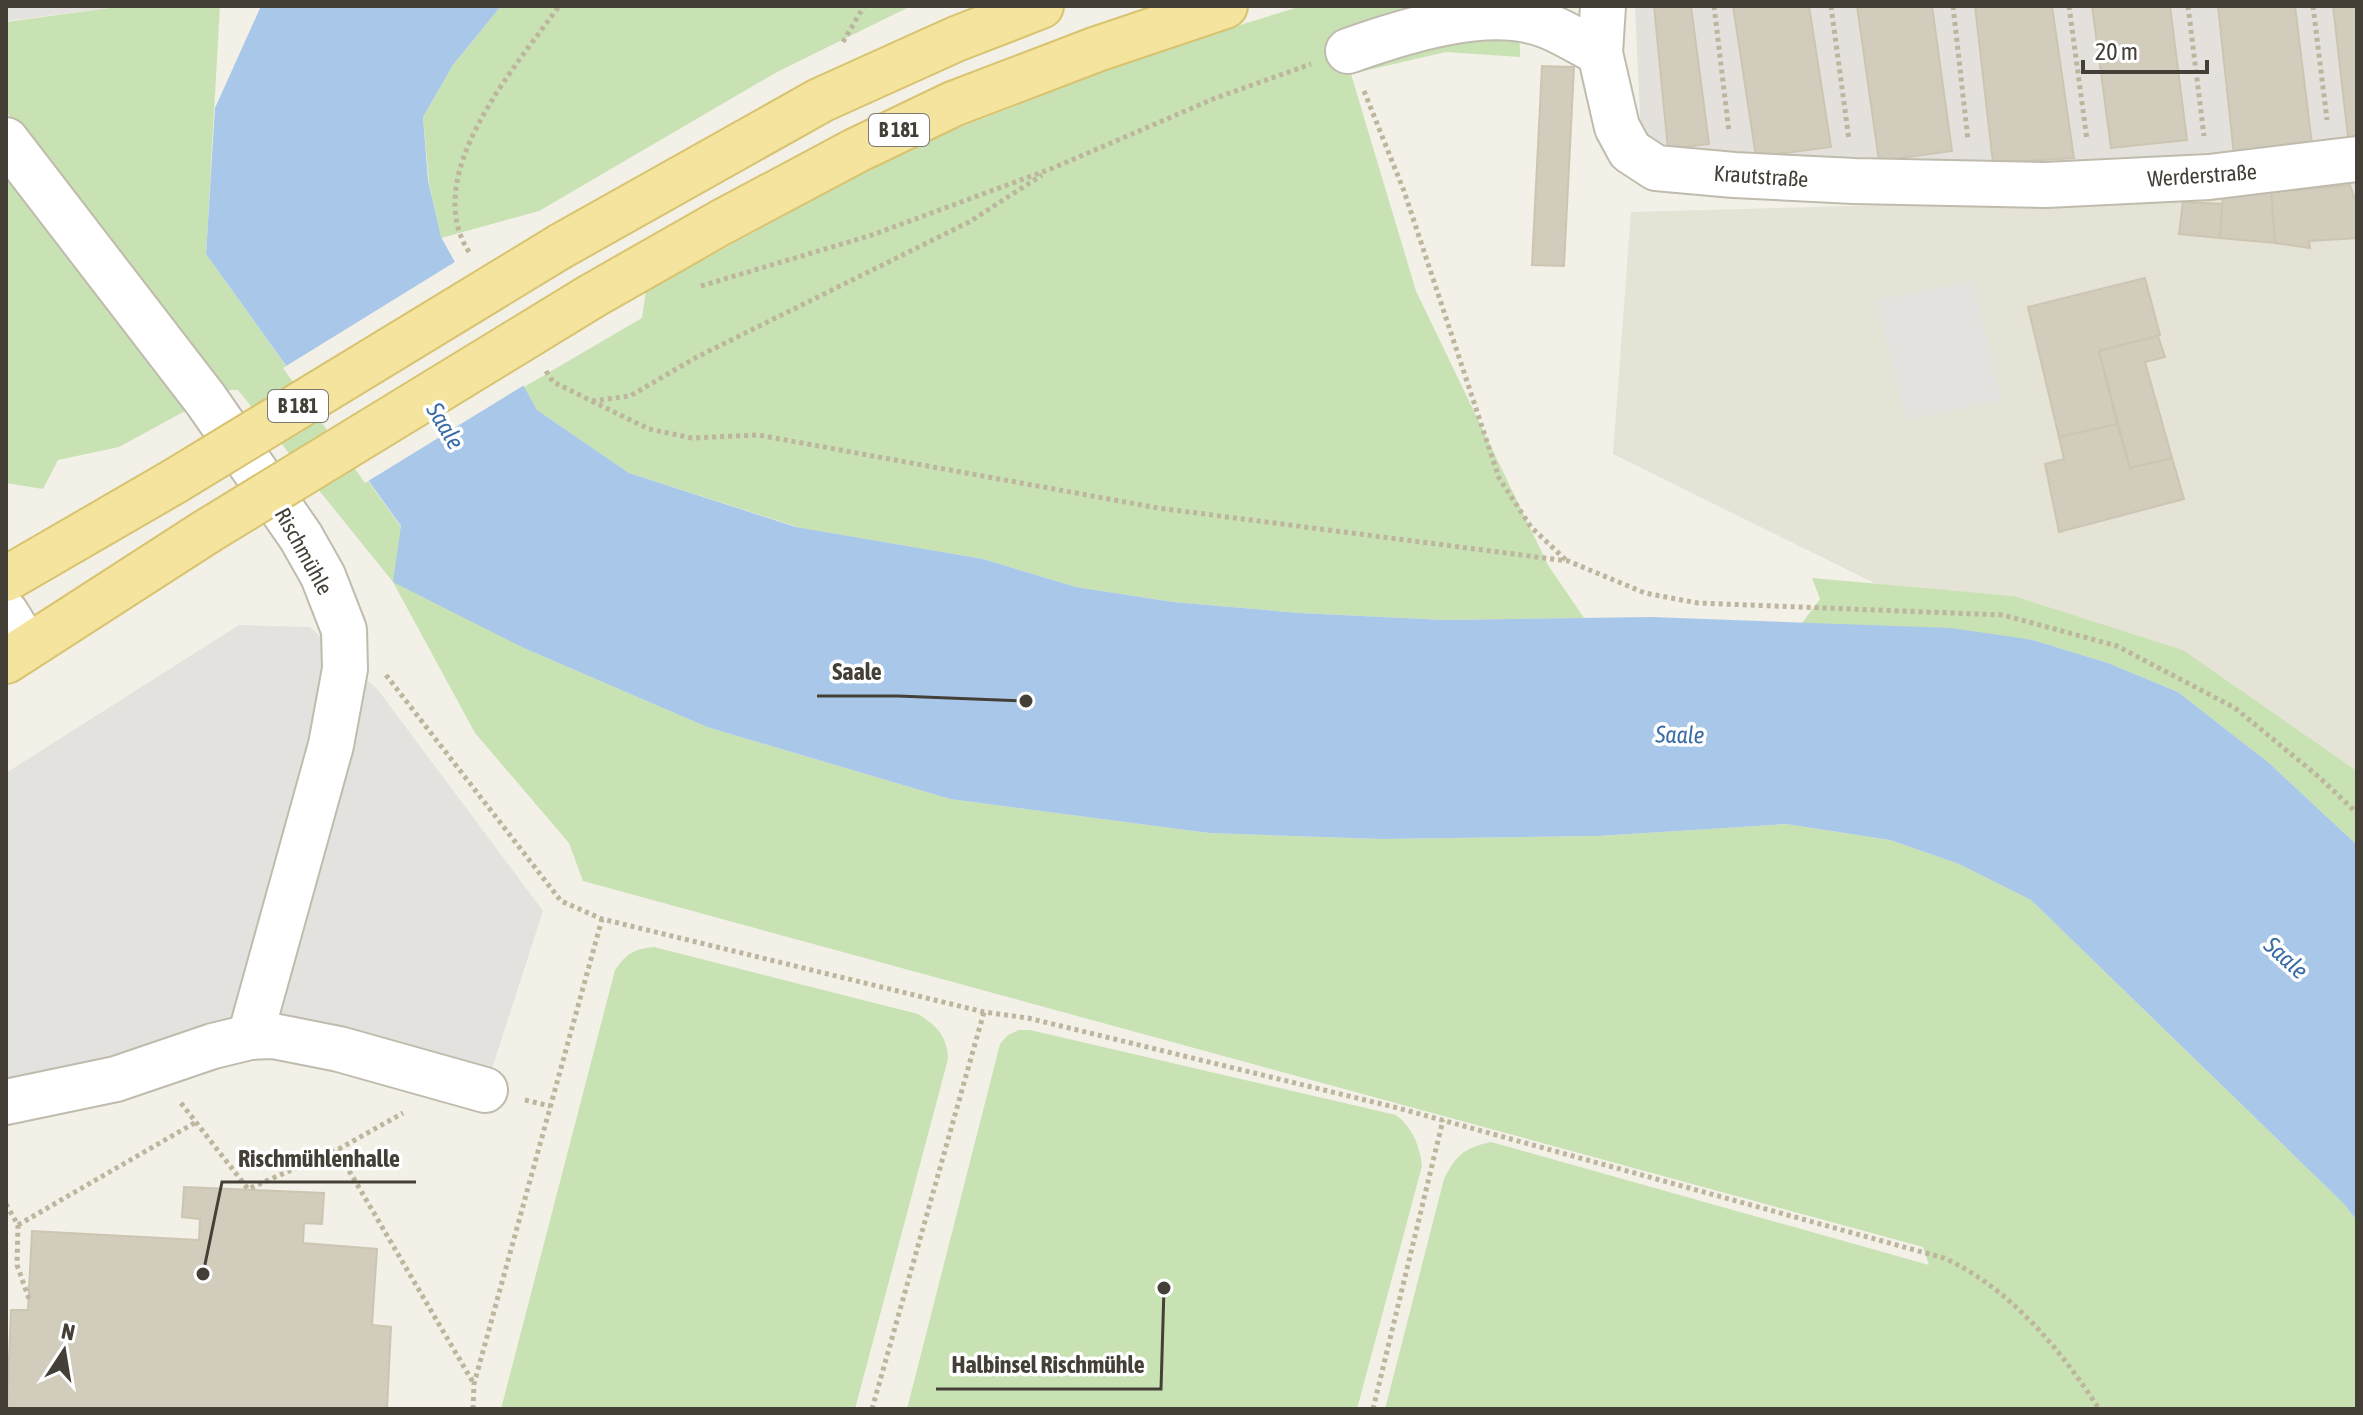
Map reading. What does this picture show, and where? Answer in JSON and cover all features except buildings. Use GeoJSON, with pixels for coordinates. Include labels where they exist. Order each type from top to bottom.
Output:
{"type":"FeatureCollection","features":[{"type":"Feature","properties":{"kind":"main road","name":"B 181"},"geometry":{"type":"LineString","coordinates":[[6,579],[175,481],[561,246],[821,100],[956,39],[1041,6]]}},
{"type":"Feature","properties":{"kind":"main road","name":"B 181"},"geometry":{"type":"LineString","coordinates":[[13,640],[206,532],[592,296],[855,151],[953,104],[1097,49],[1225,6]]}},
{"type":"Feature","properties":{"kind":"street","name":"Krautstraße"},"geometry":{"type":"LineString","coordinates":[[1603,6],[1600,53],[1617,127],[1630,151],[1656,168],[1854,181],[2046,185]]}},
{"type":"Feature","properties":{"kind":"street"},"geometry":{"type":"LineString","coordinates":[[1348,51],[1399,33],[1488,16],[1544,25],[1600,53]]}},
{"type":"Feature","properties":{"kind":"street","name":"Rischmühle"},"geometry":{"type":"LineString","coordinates":[[6,140],[206,400],[301,537],[323,576],[344,630],[345,669],[331,745],[250,1037]]}},
{"type":"Feature","properties":{"kind":"street","name":"Werderstraße"},"geometry":{"type":"LineString","coordinates":[[2046,185],[2209,177],[2345,160]]}},
{"type":"Feature","properties":{"kind":"street"},"geometry":{"type":"LineString","coordinates":[[6,1102],[116,1079],[213,1046],[250,1037],[273,1036],[339,1049],[485,1090]]}},
{"type":"Feature","properties":{"kind":"path"},"geometry":{"type":"LineString","coordinates":[[456,176],[475,128],[559,6]]}},
{"type":"Feature","properties":{"kind":"path"},"geometry":{"type":"LineString","coordinates":[[842,43],[864,6]]}},
{"type":"Feature","properties":{"kind":"path"},"geometry":{"type":"LineString","coordinates":[[1714,6],[1734,175]]}},
{"type":"Feature","properties":{"kind":"path"},"geometry":{"type":"LineString","coordinates":[[1831,6],[1854,181]]}},
{"type":"Feature","properties":{"kind":"path"},"geometry":{"type":"LineString","coordinates":[[1953,6],[1973,184]]}},
{"type":"Feature","properties":{"kind":"path"},"geometry":{"type":"LineString","coordinates":[[2069,6],[2093,181]]}},
{"type":"Feature","properties":{"kind":"path"},"geometry":{"type":"LineString","coordinates":[[2188,6],[2209,177]]}},
{"type":"Feature","properties":{"kind":"path"},"geometry":{"type":"LineString","coordinates":[[2313,6],[2345,160]]}},
{"type":"Feature","properties":{"kind":"path"},"geometry":{"type":"LineString","coordinates":[[689,290],[872,235],[1053,168],[1213,99],[1348,51],[1404,191],[1499,478],[1531,527],[1568,561]]}},
{"type":"Feature","properties":{"kind":"path"},"geometry":{"type":"LineString","coordinates":[[1053,168],[969,222],[697,357],[630,396],[591,401],[649,429],[692,438],[758,435],[1158,508],[1568,561],[1645,593],[1698,603],[2003,615],[2117,646],[2235,708],[2319,777],[2357,813]]}},
{"type":"Feature","properties":{"kind":"path"},"geometry":{"type":"LineString","coordinates":[[344,630],[371,655],[561,901],[602,919],[984,1012],[1028,1018],[1443,1120],[1944,1258],[1965,1268],[2002,1295],[2035,1326],[2099,1409]]}},
{"type":"Feature","properties":{"kind":"path"},"geometry":{"type":"LineString","coordinates":[[473,1409],[474,1384],[602,919]]}},
{"type":"Feature","properties":{"kind":"path"},"geometry":{"type":"LineString","coordinates":[[872,1409],[984,1012]]}},
{"type":"Feature","properties":{"kind":"path"},"geometry":{"type":"LineString","coordinates":[[153,1067],[248,1189],[337,1150],[414,1107],[435,1077]]}},
{"type":"Feature","properties":{"kind":"path"},"geometry":{"type":"LineString","coordinates":[[1373,1409],[1443,1120]]}},
{"type":"Feature","properties":{"kind":"path"},"geometry":{"type":"LineString","coordinates":[[18,1225],[196,1122]]}},
{"type":"Feature","properties":{"kind":"path"},"geometry":{"type":"LineString","coordinates":[[337,1150],[474,1384]]}},
{"type":"Feature","properties":{"kind":"path"},"geometry":{"type":"LineString","coordinates":[[6,1204],[18,1225],[17,1265],[29,1299]]}},
{"type":"Feature","properties":{"kind":"shaded area"},"geometry":{"type":"Polygon","coordinates":[[[6,6],[124,6],[6,21],[6,6]]]}},
{"type":"Feature","properties":{"kind":"shaded area"},"geometry":{"type":"Polygon","coordinates":[[[1635,6],[2357,6],[2357,144],[2066,168],[1660,156],[1641,139],[1635,6]]]}},
{"type":"Feature","properties":{"kind":"shaded area"},"geometry":{"type":"Polygon","coordinates":[[[2357,174],[2357,771],[2183,650],[2014,596],[1876,584],[1613,454],[1631,212],[2036,201],[2357,174]]]}},
{"type":"Feature","properties":{"kind":"shaded area"},"geometry":{"type":"Polygon","coordinates":[[[1974,281],[2001,400],[1906,421],[1876,300],[1974,281]]]}},
{"type":"Feature","properties":{"kind":"shaded area"},"geometry":{"type":"Polygon","coordinates":[[[239,625],[310,627],[378,690],[543,911],[485,1090],[272,1053],[196,1066],[6,1127],[6,773],[239,625]]]}},
{"type":"Feature","properties":{"kind":"green space"},"geometry":{"type":"Polygon","coordinates":[[[124,6],[220,6],[206,254],[401,527],[526,649],[707,727],[950,799],[1209,833],[1381,839],[1598,836],[1786,824],[1890,840],[1959,864],[2031,900],[2344,1204],[2357,1221],[2357,1409],[1385,1409],[1444,1179],[1462,1154],[1482,1144],[1491,1142],[1929,1265],[1923,1247],[583,881],[569,843],[475,733],[393,582],[238,390],[210,390],[6,111],[6,22],[124,6]]]}},
{"type":"Feature","properties":{"kind":"green space"},"geometry":{"type":"Polygon","coordinates":[[[501,6],[911,6],[777,72],[539,211],[441,238],[429,182],[423,117],[453,65],[501,6]]]}},
{"type":"Feature","properties":{"kind":"green space"},"geometry":{"type":"Polygon","coordinates":[[[1302,6],[1519,6],[1520,57],[1446,52],[1351,74],[1416,291],[1548,565],[1584,618],[1445,620],[1300,613],[1173,602],[1076,587],[983,559],[801,528],[629,473],[537,410],[524,387],[642,318],[646,291],[912,146],[1158,50],[1302,6]]]}},
{"type":"Feature","properties":{"kind":"green space"},"geometry":{"type":"Polygon","coordinates":[[[6,156],[196,405],[119,447],[58,460],[43,489],[6,483],[6,156]]]}},
{"type":"Feature","properties":{"kind":"green space"},"geometry":{"type":"Polygon","coordinates":[[[1812,578],[2014,596],[2183,650],[2357,771],[2357,845],[2269,763],[2178,692],[2108,663],[2033,640],[1802,623],[1820,599],[1812,578]]]}},
{"type":"Feature","properties":{"kind":"green space"},"geometry":{"type":"Polygon","coordinates":[[[654,947],[918,1014],[936,1027],[943,1038],[948,1059],[855,1409],[501,1409],[615,970],[632,953],[654,947]]]}},
{"type":"Feature","properties":{"kind":"green space"},"geometry":{"type":"Polygon","coordinates":[[[1019,1030],[1030,1030],[1396,1115],[1407,1125],[1417,1144],[1422,1166],[1357,1409],[907,1409],[1000,1044],[1008,1035],[1019,1030]]]}},
{"type":"Feature","properties":{"kind":"water"},"geometry":{"type":"Polygon","coordinates":[[[261,6],[501,6],[453,65],[423,117],[428,180],[441,237],[537,410],[629,473],[796,527],[983,559],[1076,587],[1173,602],[1300,613],[1445,620],[1651,617],[1951,628],[2033,640],[2108,663],[2178,692],[2269,763],[2357,845],[2357,1221],[2344,1204],[2031,900],[1959,864],[1890,840],[1786,824],[1598,836],[1381,839],[1209,833],[950,799],[707,727],[526,649],[393,582],[401,526],[206,254],[215,108],[261,6]]]}},
{"type":"Feature","properties":{"kind":"pier"},"geometry":{"type":"Polygon","coordinates":[[[458,260],[526,384],[365,483],[283,368],[458,260]]]}},
{"type":"Feature","properties":{"kind":"place","name":"Saale"},"geometry":{"type":"Point","coordinates":[1026,701]}},
{"type":"Feature","properties":{"kind":"place","name":"Rischmühlenhalle"},"geometry":{"type":"Point","coordinates":[203,1274]}},
{"type":"Feature","properties":{"kind":"place","name":"Halbinsel Rischmühle"},"geometry":{"type":"Point","coordinates":[1164,1288]}}]}
